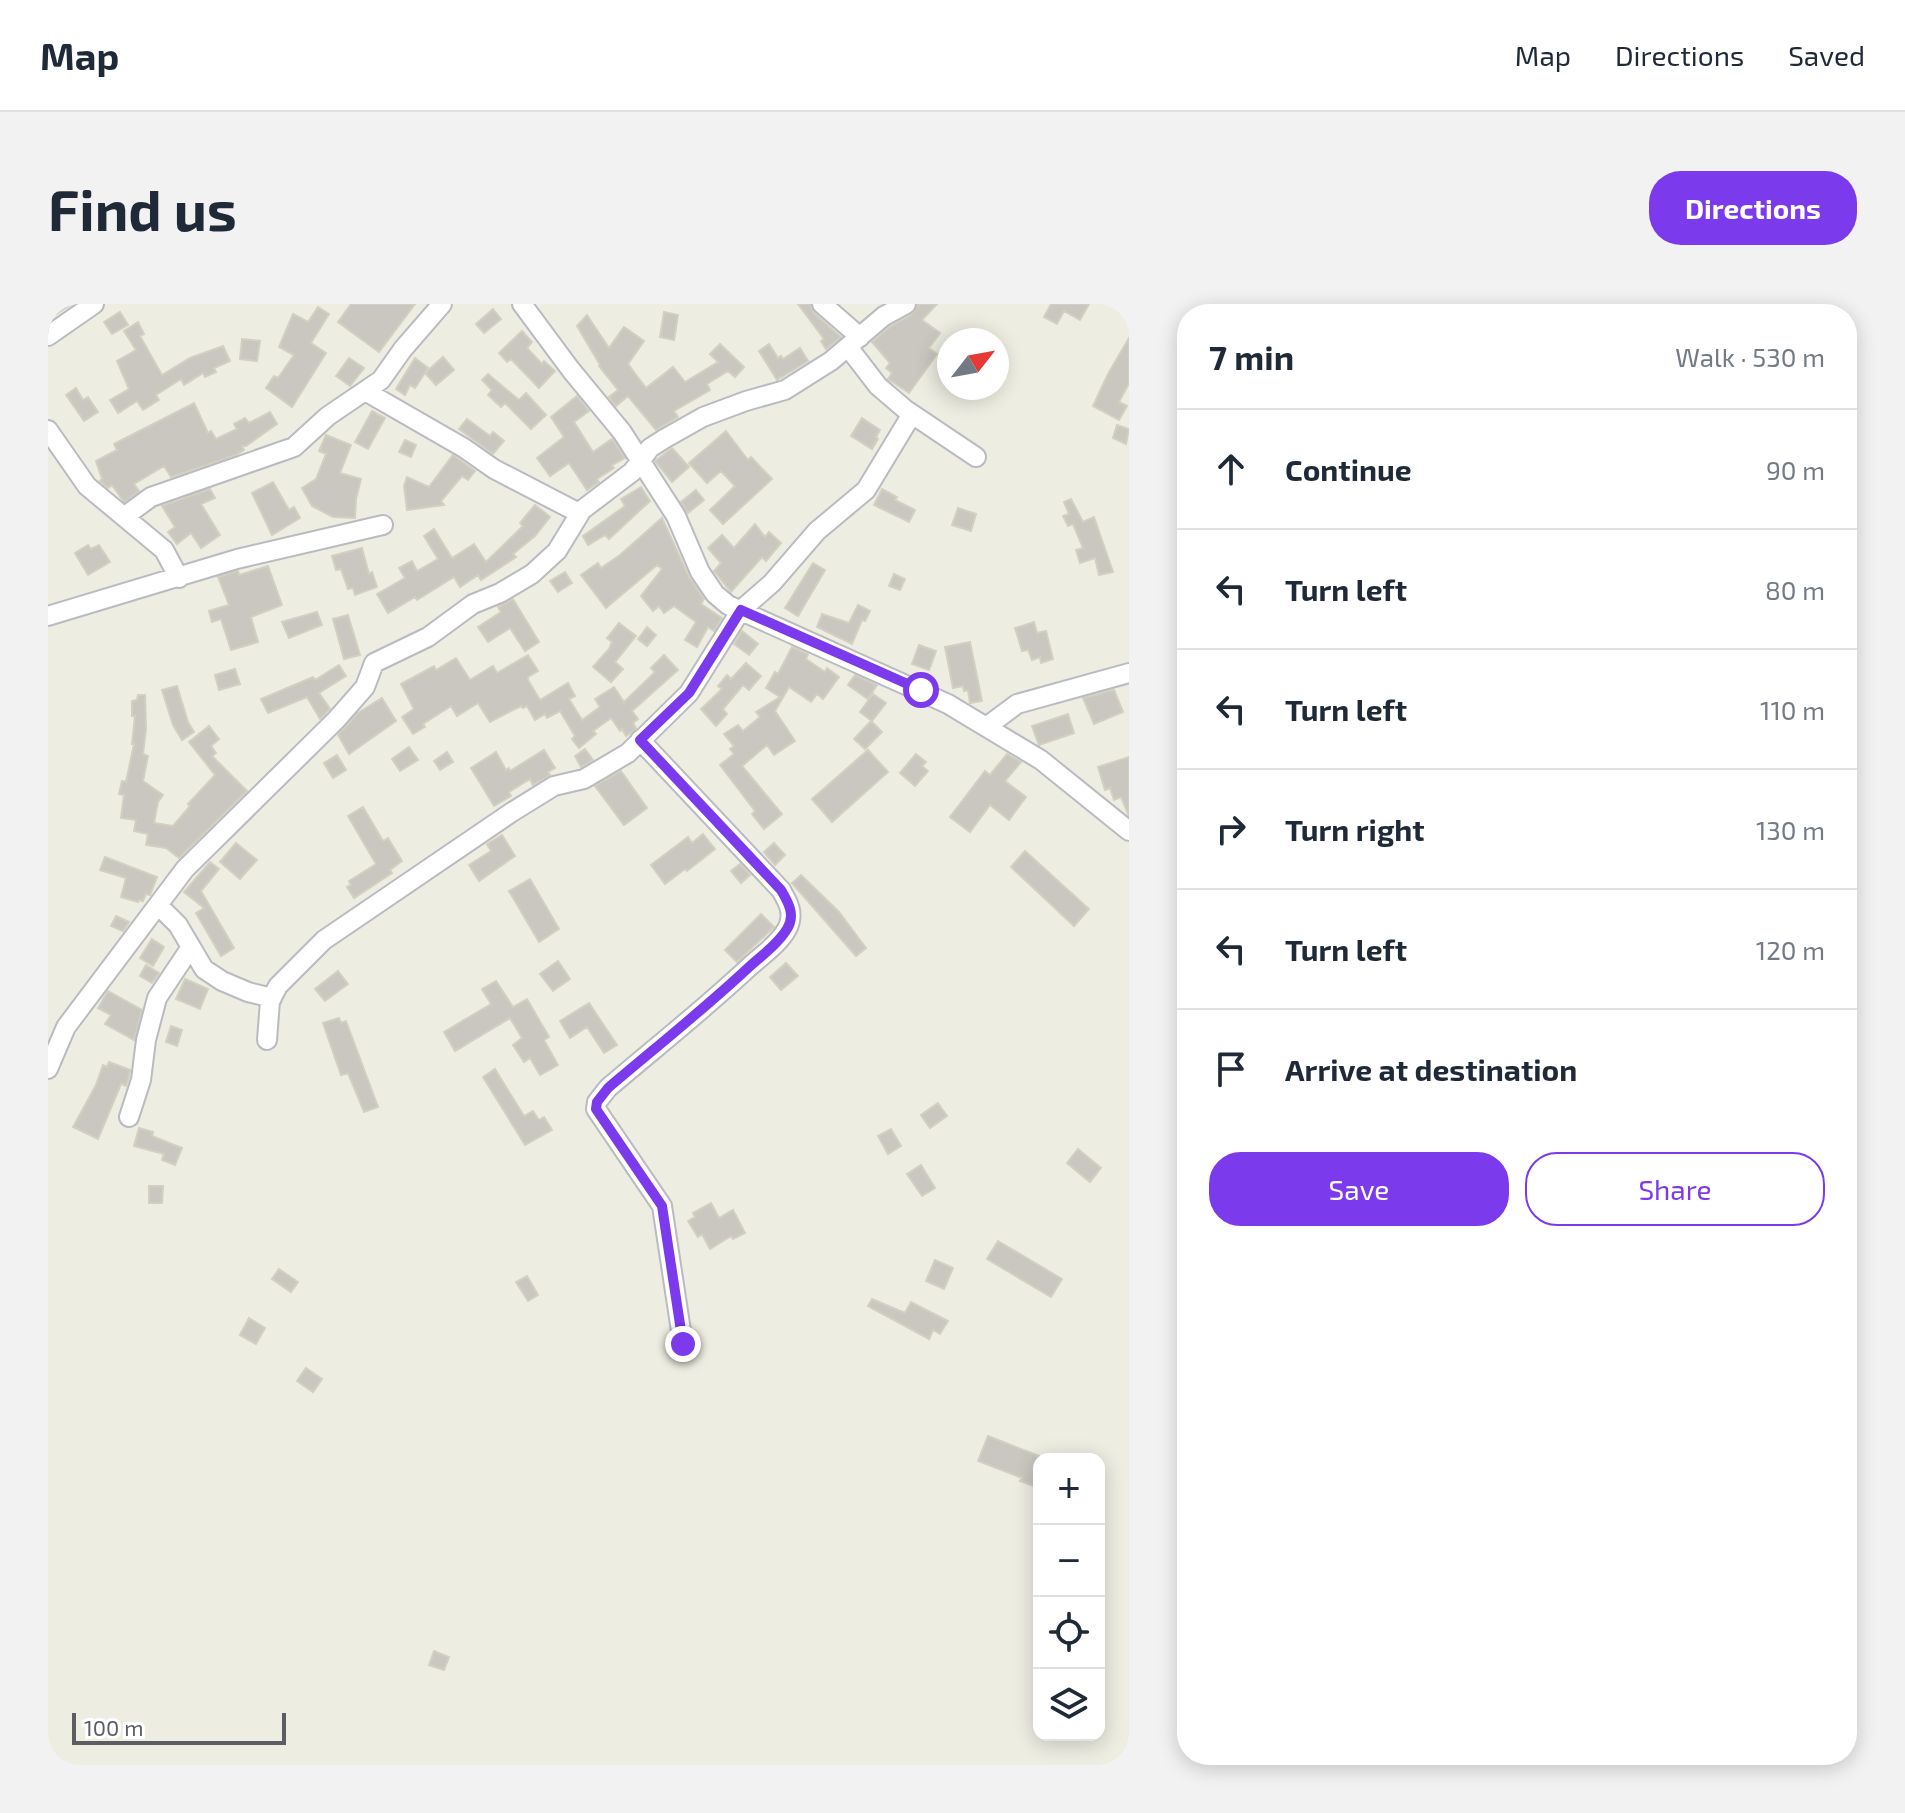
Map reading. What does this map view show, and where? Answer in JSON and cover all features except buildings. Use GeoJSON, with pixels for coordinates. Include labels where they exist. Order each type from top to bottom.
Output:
{"type":"FeatureCollection","features":[{"type":"Feature","properties":{"kind":"street"},"geometry":{"type":"LineString","coordinates":[[48,336],[94,304]]}},
{"type":"Feature","properties":{"kind":"street"},"geometry":{"type":"LineString","coordinates":[[125,516],[151,497],[294,447],[328,416],[381,380],[442,304]]}},
{"type":"Feature","properties":{"kind":"street"},"geometry":{"type":"LineString","coordinates":[[522,304],[622,432],[676,516],[700,572],[728,605],[894,677],[948,704],[1041,760],[1129,831]]}},
{"type":"Feature","properties":{"kind":"street"},"geometry":{"type":"LineString","coordinates":[[822,304],[854,342],[878,386],[912,414],[976,457]]}},
{"type":"Feature","properties":{"kind":"street"},"geometry":{"type":"LineString","coordinates":[[48,1069],[66,1027],[185,869],[302,755],[355,698],[365,687],[374,663],[428,637],[473,604],[500,593],[532,574],[557,551],[579,513],[632,472],[650,448],[732,406],[785,390],[854,342],[884,316],[906,304]]}},
{"type":"Feature","properties":{"kind":"street"},"geometry":{"type":"LineString","coordinates":[[365,391],[464,448],[494,469],[579,513]]}},
{"type":"Feature","properties":{"kind":"street"},"geometry":{"type":"LineString","coordinates":[[267,1040],[272,998],[278,986],[324,940],[554,786],[584,779],[628,753],[689,693],[741,610],[772,583],[817,531],[866,490],[912,414]]}},
{"type":"Feature","properties":{"kind":"street"},"geometry":{"type":"LineString","coordinates":[[48,430],[87,486],[164,550],[179,578]]}},
{"type":"Feature","properties":{"kind":"street"},"geometry":{"type":"LineString","coordinates":[[48,616],[237,559],[383,525]]}},
{"type":"Feature","properties":{"kind":"street"},"geometry":{"type":"LineString","coordinates":[[986,727],[1017,704],[1129,673]]}},
{"type":"Feature","properties":{"kind":"street"},"geometry":{"type":"LineString","coordinates":[[640,740],[781,890],[790,904],[791,915],[788,928],[777,941],[708,1005],[608,1088],[597,1102],[596,1109],[662,1206],[683,1344]]}},
{"type":"Feature","properties":{"kind":"street"},"geometry":{"type":"LineString","coordinates":[[159,906],[178,925],[204,969],[222,981],[272,998]]}},
{"type":"Feature","properties":{"kind":"street"},"geometry":{"type":"LineString","coordinates":[[129,1117],[141,1080],[146,1040],[157,998],[191,947]]}},
{"type":"Feature","properties":{"kind":"route"},"geometry":{"type":"LineString","coordinates":[[683,1344],[662,1206],[596,1109],[597,1102],[608,1088],[708,1005],[777,941],[788,928],[791,915],[790,904],[781,890],[640,740],[689,693],[741,610],[921,690]]}}]}
